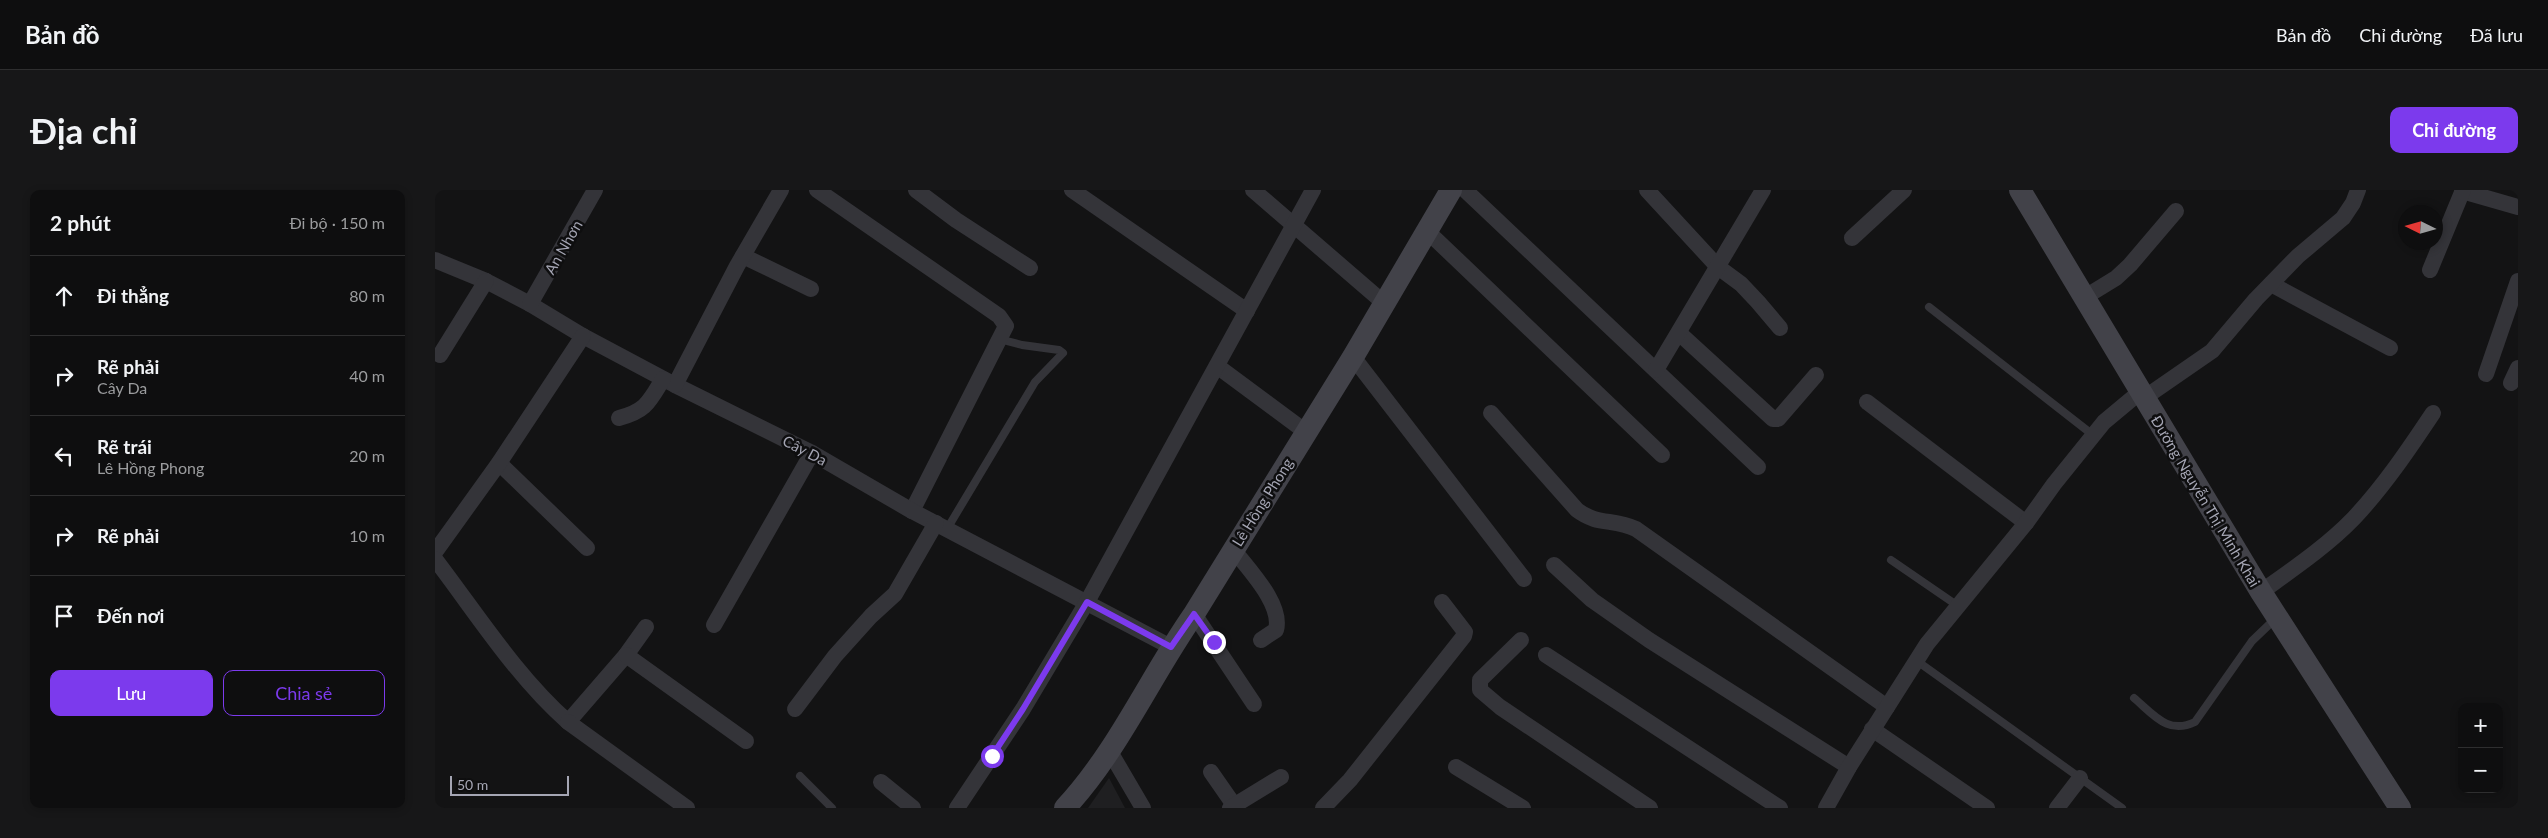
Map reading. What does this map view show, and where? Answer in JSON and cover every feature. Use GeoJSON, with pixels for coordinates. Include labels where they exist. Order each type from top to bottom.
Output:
{"type":"FeatureCollection","features":[{"type":"Feature","properties":{"kind":"main road","name":"Lê Hồng Phong"},"geometry":{"type":"LineString","coordinates":[[1065,808],[1093,776],[1171,647],[1194,614],[1353,357],[1451,190]]}},
{"type":"Feature","properties":{"kind":"main road","name":"Đường Nguyễn Thị Minh Khai"},"geometry":{"type":"LineString","coordinates":[[2020,190],[2261,592],[2400,808]]}},
{"type":"Feature","properties":{"kind":"street","name":"An Nhơn"},"geometry":{"type":"LineString","coordinates":[[530,304],[594,190]]}},
{"type":"Feature","properties":{"kind":"street"},"geometry":{"type":"LineString","coordinates":[[619,418],[635,414],[646,406],[669,382],[781,190]]}},
{"type":"Feature","properties":{"kind":"street"},"geometry":{"type":"LineString","coordinates":[[817,190],[999,316],[1005,326],[913,511]]}},
{"type":"Feature","properties":{"kind":"street"},"geometry":{"type":"LineString","coordinates":[[916,190],[956,220],[1030,268]]}},
{"type":"Feature","properties":{"kind":"street"},"geometry":{"type":"LineString","coordinates":[[1072,190],[1247,311]]}},
{"type":"Feature","properties":{"kind":"street"},"geometry":{"type":"LineString","coordinates":[[1253,190],[1293,227],[1384,302]]}},
{"type":"Feature","properties":{"kind":"street"},"geometry":{"type":"LineString","coordinates":[[957,808],[1023,709],[1087,602],[1313,190]]}},
{"type":"Feature","properties":{"kind":"street"},"geometry":{"type":"LineString","coordinates":[[1465,190],[1758,467]]}},
{"type":"Feature","properties":{"kind":"street"},"geometry":{"type":"LineString","coordinates":[[1647,190],[1718,267],[1741,284],[1780,328]]}},
{"type":"Feature","properties":{"kind":"street"},"geometry":{"type":"LineString","coordinates":[[1656,370],[1763,190]]}},
{"type":"Feature","properties":{"kind":"street"},"geometry":{"type":"LineString","coordinates":[[1852,238],[1904,190]]}},
{"type":"Feature","properties":{"kind":"street"},"geometry":{"type":"LineString","coordinates":[[1826,808],[1849,766],[1927,644],[2026,523],[2104,422],[2142,395],[2212,351],[2298,256],[2343,218],[2353,203],[2357,190]]}},
{"type":"Feature","properties":{"kind":"street"},"geometry":{"type":"LineString","coordinates":[[2430,270],[2462,191],[2518,206]]}},
{"type":"Feature","properties":{"kind":"street"},"geometry":{"type":"LineString","coordinates":[[2085,297],[2116,278],[2130,265],[2176,210]]}},
{"type":"Feature","properties":{"kind":"street"},"geometry":{"type":"LineString","coordinates":[[1427,230],[1661,455]]}},
{"type":"Feature","properties":{"kind":"street"},"geometry":{"type":"LineString","coordinates":[[743,256],[811,289]]}},
{"type":"Feature","properties":{"kind":"street","name":"Cây Da"},"geometry":{"type":"LineString","coordinates":[[435,260],[486,281],[530,304],[583,336],[669,382],[812,453],[913,511],[1171,647]]}},
{"type":"Feature","properties":{"kind":"street"},"geometry":{"type":"LineString","coordinates":[[440,355],[486,281]]}},
{"type":"Feature","properties":{"kind":"street"},"geometry":{"type":"LineString","coordinates":[[2487,374],[2518,281]]}},
{"type":"Feature","properties":{"kind":"street"},"geometry":{"type":"LineString","coordinates":[[2271,284],[2390,348]]}},
{"type":"Feature","properties":{"kind":"street"},"geometry":{"type":"LineString","coordinates":[[1679,334],[1773,419],[1778,419],[1785,414],[1816,375]]}},
{"type":"Feature","properties":{"kind":"street"},"geometry":{"type":"LineString","coordinates":[[435,552],[499,464],[583,336]]}},
{"type":"Feature","properties":{"kind":"street"},"geometry":{"type":"LineString","coordinates":[[1353,357],[1524,580]]}},
{"type":"Feature","properties":{"kind":"street"},"geometry":{"type":"LineString","coordinates":[[1217,366],[1306,432]]}},
{"type":"Feature","properties":{"kind":"street"},"geometry":{"type":"LineString","coordinates":[[1867,402],[2026,523]]}},
{"type":"Feature","properties":{"kind":"street"},"geometry":{"type":"LineString","coordinates":[[1491,413],[1583,514],[1598,521],[1623,522],[1636,529],[1887,707]]}},
{"type":"Feature","properties":{"kind":"street"},"geometry":{"type":"LineString","coordinates":[[2261,592],[2318,550],[2353,519],[2376,493],[2433,413]]}},
{"type":"Feature","properties":{"kind":"street"},"geometry":{"type":"LineString","coordinates":[[714,625],[812,453]]}},
{"type":"Feature","properties":{"kind":"street"},"geometry":{"type":"LineString","coordinates":[[499,464],[587,548]]}},
{"type":"Feature","properties":{"kind":"street"},"geometry":{"type":"LineString","coordinates":[[795,709],[835,656],[895,594],[941,526]]}},
{"type":"Feature","properties":{"kind":"street"},"geometry":{"type":"LineString","coordinates":[[1233,549],[1262,587],[1277,615],[1276,630],[1261,640]]}},
{"type":"Feature","properties":{"kind":"street"},"geometry":{"type":"LineString","coordinates":[[435,559],[520,671],[549,705],[568,722],[687,808]]}},
{"type":"Feature","properties":{"kind":"street"},"geometry":{"type":"LineString","coordinates":[[1554,565],[1592,600],[1641,635],[1849,766]]}},
{"type":"Feature","properties":{"kind":"street"},"geometry":{"type":"LineString","coordinates":[[1323,808],[1351,780],[1464,636],[1465,632],[1462,626],[1441,602]]}},
{"type":"Feature","properties":{"kind":"street"},"geometry":{"type":"LineString","coordinates":[[1194,614],[1254,704]]}},
{"type":"Feature","properties":{"kind":"street"},"geometry":{"type":"LineString","coordinates":[[568,722],[626,655],[646,627]]}},
{"type":"Feature","properties":{"kind":"street"},"geometry":{"type":"LineString","coordinates":[[1521,640],[1480,680],[1480,690],[1500,707],[1650,808]]}},
{"type":"Feature","properties":{"kind":"street"},"geometry":{"type":"LineString","coordinates":[[626,655],[746,741]]}},
{"type":"Feature","properties":{"kind":"street"},"geometry":{"type":"LineString","coordinates":[[1546,655],[1780,808]]}},
{"type":"Feature","properties":{"kind":"street"},"geometry":{"type":"LineString","coordinates":[[1872,729],[1967,803],[1987,808]]}},
{"type":"Feature","properties":{"kind":"street"},"geometry":{"type":"LineString","coordinates":[[1109,750],[1143,808]]}},
{"type":"Feature","properties":{"kind":"street"},"geometry":{"type":"LineString","coordinates":[[1456,768],[1523,808]]}},
{"type":"Feature","properties":{"kind":"street"},"geometry":{"type":"LineString","coordinates":[[1211,772],[1232,807],[1281,777]]}},
{"type":"Feature","properties":{"kind":"street"},"geometry":{"type":"LineString","coordinates":[[2057,808],[2080,778]]}},
{"type":"Feature","properties":{"kind":"street"},"geometry":{"type":"LineString","coordinates":[[881,782],[913,808]]}},
{"type":"Feature","properties":{"kind":"lane"},"geometry":{"type":"LineString","coordinates":[[1929,307],[2093,435]]}},
{"type":"Feature","properties":{"kind":"lane"},"geometry":{"type":"LineString","coordinates":[[941,526],[1035,382],[1063,353],[1059,350],[1022,345],[999,338]]}},
{"type":"Feature","properties":{"kind":"lane"},"geometry":{"type":"LineString","coordinates":[[1891,560],[1958,606]]}},
{"type":"Feature","properties":{"kind":"lane"},"geometry":{"type":"LineString","coordinates":[[2134,698],[2174,728],[2186,727],[2195,722],[2252,640],[2278,616]]}},
{"type":"Feature","properties":{"kind":"lane"},"geometry":{"type":"LineString","coordinates":[[1917,661],[2123,808]]}},
{"type":"Feature","properties":{"kind":"lane"},"geometry":{"type":"LineString","coordinates":[[800,776],[832,808]]}},
{"type":"Feature","properties":{"kind":"shaded area"},"geometry":{"type":"Polygon","coordinates":[[[1109,778],[1125,808],[1088,808],[1109,778]]]}},
{"type":"Feature","properties":{"kind":"route"},"geometry":{"type":"LineString","coordinates":[[992,756],[1023,709],[1087,602],[1171,647],[1194,614],[1214,642]]}}]}
